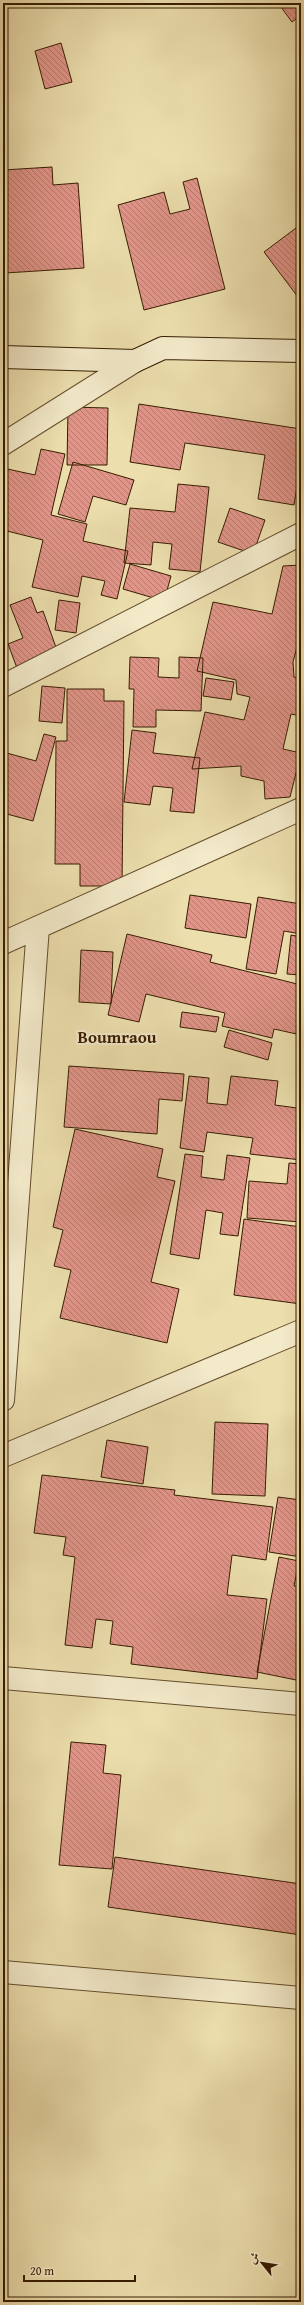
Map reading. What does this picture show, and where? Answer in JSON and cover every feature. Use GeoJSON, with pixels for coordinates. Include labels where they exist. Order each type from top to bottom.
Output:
{"type":"FeatureCollection","features":[{"type":"Feature","properties":{"kind":"street"},"geometry":{"type":"LineString","coordinates":[[3,444],[135,361],[163,348],[301,351]]}},
{"type":"Feature","properties":{"kind":"street"},"geometry":{"type":"LineString","coordinates":[[3,357],[135,361]]}},
{"type":"Feature","properties":{"kind":"street"},"geometry":{"type":"LineString","coordinates":[[3,686],[301,534]]}},
{"type":"Feature","properties":{"kind":"street"},"geometry":{"type":"LineString","coordinates":[[3,942],[301,809]]}},
{"type":"Feature","properties":{"kind":"street"},"geometry":{"type":"LineString","coordinates":[[3,1400],[38,927]]}},
{"type":"Feature","properties":{"kind":"street"},"geometry":{"type":"LineString","coordinates":[[3,1456],[301,1331]]}},
{"type":"Feature","properties":{"kind":"street"},"geometry":{"type":"LineString","coordinates":[[3,1678],[301,1704]]}},
{"type":"Feature","properties":{"kind":"street"},"geometry":{"type":"LineString","coordinates":[[3,1972],[301,1998]]}},
{"type":"Feature","properties":{"kind":"building"},"geometry":{"type":"Polygon","coordinates":[[[278,3],[301,3],[301,15],[292,22],[278,3]]]}},
{"type":"Feature","properties":{"kind":"building"},"geometry":{"type":"Polygon","coordinates":[[[61,43],[72,82],[45,89],[35,51],[61,43]]]}},
{"type":"Feature","properties":{"kind":"building"},"geometry":{"type":"Polygon","coordinates":[[[52,167],[53,185],[78,183],[84,268],[5,273],[3,170],[52,167]]]}},
{"type":"Feature","properties":{"kind":"building"},"geometry":{"type":"Polygon","coordinates":[[[197,178],[225,289],[144,310],[118,205],[164,192],[170,214],[190,209],[183,182],[197,178]]]}},
{"type":"Feature","properties":{"kind":"building"},"geometry":{"type":"Polygon","coordinates":[[[296,228],[301,235],[301,301],[264,252],[296,228]]]}},
{"type":"Feature","properties":{"kind":"building"},"geometry":{"type":"Polygon","coordinates":[[[139,404],[301,429],[301,461],[294,505],[258,499],[265,455],[185,443],[180,470],[130,462],[139,404]]]}},
{"type":"Feature","properties":{"kind":"building"},"geometry":{"type":"Polygon","coordinates":[[[68,407],[108,408],[107,465],[67,465],[68,407]]]}},
{"type":"Feature","properties":{"kind":"building"},"geometry":{"type":"Polygon","coordinates":[[[41,449],[65,454],[51,515],[87,524],[83,541],[128,551],[117,599],[101,595],[105,581],[82,576],[78,597],[32,587],[43,540],[3,530],[3,468],[35,475],[41,449]]]}},
{"type":"Feature","properties":{"kind":"building"},"geometry":{"type":"Polygon","coordinates":[[[73,462],[134,480],[126,505],[93,496],[85,522],[58,514],[73,462]]]}},
{"type":"Feature","properties":{"kind":"building"},"geometry":{"type":"Polygon","coordinates":[[[178,484],[209,487],[200,572],[169,569],[172,544],[153,542],[151,565],[124,563],[130,508],[175,512],[178,484]]]}},
{"type":"Feature","properties":{"kind":"building"},"geometry":{"type":"Polygon","coordinates":[[[230,508],[265,520],[253,554],[218,542],[230,508]]]}},
{"type":"Feature","properties":{"kind":"building"},"geometry":{"type":"Polygon","coordinates":[[[130,564],[171,576],[164,601],[123,589],[130,564]]]}},
{"type":"Feature","properties":{"kind":"building"},"geometry":{"type":"Polygon","coordinates":[[[301,565],[301,643],[298,643],[293,662],[294,677],[301,679],[301,716],[291,714],[283,749],[301,753],[290,797],[265,799],[264,781],[241,776],[241,766],[192,769],[205,712],[244,720],[250,697],[237,694],[236,680],[197,671],[213,602],[272,614],[283,566],[301,565]]]}},
{"type":"Feature","properties":{"kind":"building"},"geometry":{"type":"Polygon","coordinates":[[[31,597],[37,613],[43,611],[58,653],[17,668],[8,644],[23,638],[10,605],[31,597]]]}},
{"type":"Feature","properties":{"kind":"building"},"geometry":{"type":"Polygon","coordinates":[[[59,600],[80,603],[76,633],[55,630],[59,600]]]}},
{"type":"Feature","properties":{"kind":"building"},"geometry":{"type":"Polygon","coordinates":[[[130,657],[159,658],[158,677],[179,678],[179,657],[203,658],[201,711],[156,710],[156,727],[133,727],[134,689],[129,689],[130,657]]]}},
{"type":"Feature","properties":{"kind":"building"},"geometry":{"type":"Polygon","coordinates":[[[206,678],[234,682],[231,700],[203,696],[206,678]]]}},
{"type":"Feature","properties":{"kind":"building"},"geometry":{"type":"Polygon","coordinates":[[[42,686],[65,688],[62,723],[39,721],[42,686]]]}},
{"type":"Feature","properties":{"kind":"building"},"geometry":{"type":"Polygon","coordinates":[[[67,689],[104,689],[104,701],[124,701],[122,886],[80,886],[80,864],[55,864],[56,741],[67,741],[67,689]]]}},
{"type":"Feature","properties":{"kind":"building"},"geometry":{"type":"Polygon","coordinates":[[[132,730],[156,733],[153,753],[200,758],[194,813],[170,811],[173,788],[153,786],[150,805],[124,802],[132,730]]]}},
{"type":"Feature","properties":{"kind":"building"},"geometry":{"type":"Polygon","coordinates":[[[44,734],[56,737],[33,821],[3,813],[3,752],[36,761],[44,734]]]}},
{"type":"Feature","properties":{"kind":"building"},"geometry":{"type":"Polygon","coordinates":[[[190,895],[251,904],[246,938],[185,928],[190,895]]]}},
{"type":"Feature","properties":{"kind":"building"},"geometry":{"type":"Polygon","coordinates":[[[258,897],[301,904],[301,934],[284,931],[276,974],[246,969],[258,897]]]}},
{"type":"Feature","properties":{"kind":"building"},"geometry":{"type":"Polygon","coordinates":[[[127,934],[212,955],[210,962],[301,985],[301,1035],[274,1029],[272,1038],[222,1026],[225,1013],[146,994],[139,1022],[108,1015],[127,934]]]}},
{"type":"Feature","properties":{"kind":"building"},"geometry":{"type":"Polygon","coordinates":[[[291,935],[301,937],[301,975],[287,974],[291,935]]]}},
{"type":"Feature","properties":{"kind":"building"},"geometry":{"type":"Polygon","coordinates":[[[81,950],[113,952],[111,1004],[79,1002],[81,950]]]}},
{"type":"Feature","properties":{"kind":"building"},"geometry":{"type":"Polygon","coordinates":[[[182,1012],[219,1017],[216,1032],[180,1027],[182,1012]]]}},
{"type":"Feature","properties":{"kind":"building"},"geometry":{"type":"Polygon","coordinates":[[[229,1030],[272,1043],[268,1060],[224,1047],[229,1030]]]}},
{"type":"Feature","properties":{"kind":"building"},"geometry":{"type":"Polygon","coordinates":[[[69,1066],[184,1074],[182,1101],[159,1099],[157,1134],[64,1127],[69,1066]]]}},
{"type":"Feature","properties":{"kind":"building"},"geometry":{"type":"Polygon","coordinates":[[[189,1076],[209,1078],[207,1103],[227,1105],[231,1076],[278,1081],[275,1105],[297,1108],[301,1084],[301,1160],[250,1154],[253,1138],[207,1132],[204,1152],[180,1148],[189,1076]]]}},
{"type":"Feature","properties":{"kind":"building"},"geometry":{"type":"Polygon","coordinates":[[[75,1129],[163,1149],[157,1177],[175,1181],[151,1282],[179,1289],[167,1343],[60,1318],[71,1270],[54,1266],[63,1230],[53,1227],[75,1129]]]}},
{"type":"Feature","properties":{"kind":"building"},"geometry":{"type":"Polygon","coordinates":[[[185,1154],[203,1156],[201,1177],[224,1180],[227,1155],[250,1158],[238,1236],[220,1234],[223,1213],[206,1210],[199,1259],[170,1254],[185,1154]]]}},
{"type":"Feature","properties":{"kind":"building"},"geometry":{"type":"Polygon","coordinates":[[[289,1163],[301,1164],[301,1222],[247,1218],[249,1181],[287,1184],[289,1163]]]}},
{"type":"Feature","properties":{"kind":"building"},"geometry":{"type":"Polygon","coordinates":[[[244,1219],[301,1227],[301,1304],[234,1295],[244,1219]]]}},
{"type":"Feature","properties":{"kind":"building"},"geometry":{"type":"Polygon","coordinates":[[[215,1422],[268,1424],[265,1496],[212,1494],[215,1422]]]}},
{"type":"Feature","properties":{"kind":"building"},"geometry":{"type":"Polygon","coordinates":[[[107,1440],[148,1447],[143,1484],[101,1477],[107,1440]]]}},
{"type":"Feature","properties":{"kind":"building"},"geometry":{"type":"Polygon","coordinates":[[[42,1475],[175,1490],[174,1495],[273,1507],[266,1560],[232,1555],[227,1595],[267,1599],[257,1679],[131,1664],[133,1647],[110,1644],[113,1621],[96,1619],[92,1648],[65,1645],[75,1557],[63,1555],[66,1537],[34,1533],[42,1475]]]}},
{"type":"Feature","properties":{"kind":"building"},"geometry":{"type":"Polygon","coordinates":[[[278,1497],[301,1500],[301,1557],[269,1552],[278,1497]]]}},
{"type":"Feature","properties":{"kind":"building"},"geometry":{"type":"Polygon","coordinates":[[[279,1557],[299,1561],[294,1586],[301,1587],[301,1681],[257,1672],[279,1557]]]}},
{"type":"Feature","properties":{"kind":"building"},"geometry":{"type":"Polygon","coordinates":[[[71,1742],[106,1745],[103,1773],[121,1775],[112,1869],[59,1865],[71,1742]]]}},
{"type":"Feature","properties":{"kind":"building"},"geometry":{"type":"Polygon","coordinates":[[[115,1857],[301,1884],[301,1935],[108,1907],[115,1857]]]}},
{"type":"Feature","properties":{"kind":"district","name":"Boumraou"},"geometry":{"type":"Point","coordinates":[117,1036]}}]}
